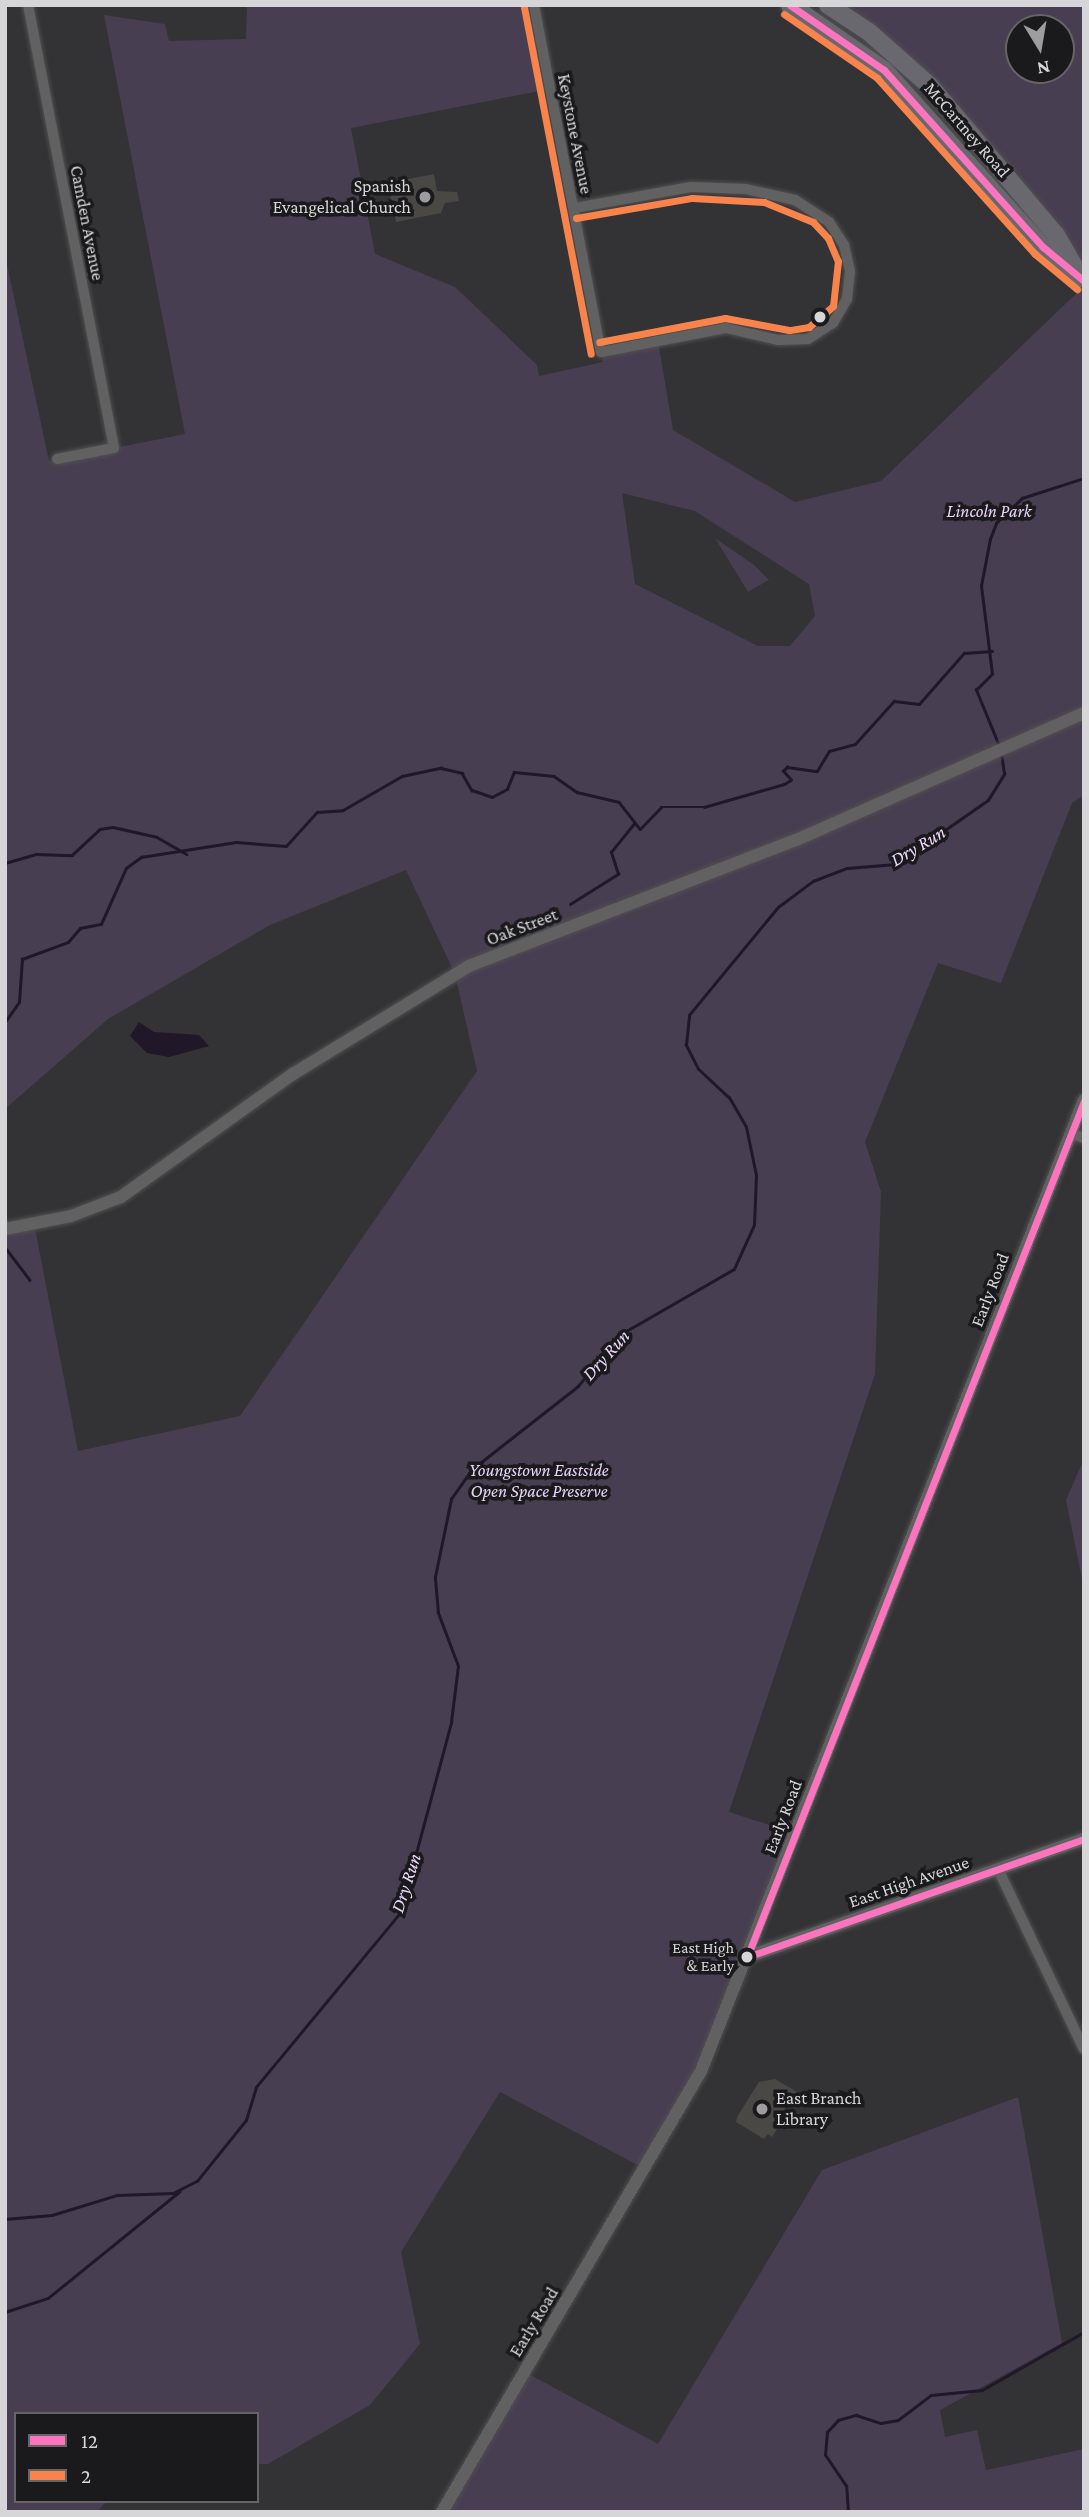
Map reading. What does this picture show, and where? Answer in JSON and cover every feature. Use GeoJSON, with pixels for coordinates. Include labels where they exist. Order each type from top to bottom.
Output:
{"type":"FeatureCollection","features":[{"type":"Feature","properties":{"kind":"highway","name":"McCartney Road"},"geometry":{"type":"LineString","coordinates":[[790,5],[884,70],[1043,247],[1083,280]]}},
{"type":"Feature","properties":{"kind":"highway","name":"McCartney Road"},"geometry":{"type":"LineString","coordinates":[[828,5],[869,32],[929,86],[1056,235],[1083,280]]}},
{"type":"Feature","properties":{"kind":"street","name":"Camden Avenue"},"geometry":{"type":"LineString","coordinates":[[28,5],[114,448],[57,459]]}},
{"type":"Feature","properties":{"kind":"street","name":"Keystone Avenue"},"geometry":{"type":"LineString","coordinates":[[534,5],[573,208],[601,352],[726,328],[789,341],[814,337],[842,312],[850,285],[848,259],[837,233],[820,214],[766,192],[691,187],[573,208]]}},
{"type":"Feature","properties":{"kind":"street","name":"Oak Street"},"geometry":{"type":"LineString","coordinates":[[5,1229],[121,1197],[293,1074],[469,966],[796,840],[1084,713]]}},
{"type":"Feature","properties":{"kind":"street","name":"Early Road"},"geometry":{"type":"LineString","coordinates":[[442,2512],[694,2086],[1084,1100]]}},
{"type":"Feature","properties":{"kind":"street"},"geometry":{"type":"LineString","coordinates":[[1071,1133],[1084,1138]]}},
{"type":"Feature","properties":{"kind":"street","name":"East High Avenue"},"geometry":{"type":"LineString","coordinates":[[747,1957],[1084,1839]]}},
{"type":"Feature","properties":{"kind":"street"},"geometry":{"type":"LineString","coordinates":[[998,1869],[1084,2049]]}},
{"type":"Feature","properties":{"kind":"green space","name":"Youngstown Eastside Open Space Preserve"},"geometry":{"type":"Polygon","coordinates":[[[247,5],[534,5],[550,89],[351,128],[375,254],[455,287],[537,365],[539,376],[603,362],[601,352],[658,341],[673,430],[795,502],[881,481],[1084,286],[1084,795],[1072,803],[1001,983],[938,963],[865,1142],[881,1192],[875,1374],[729,1812],[795,1833],[711,2047],[645,2169],[500,2092],[401,2252],[420,2344],[370,2405],[268,2464],[259,2464],[259,2412],[14,2412],[14,2503],[105,2503],[97,2512],[5,2512],[5,1207],[9,1228],[34,1223],[78,1451],[240,1416],[477,1071],[455,974],[406,870],[270,925],[108,1019],[5,1109],[5,255],[49,461],[185,434],[104,15],[165,24],[169,41],[246,39],[247,5]],[[622,493],[635,584],[758,646],[790,646],[815,616],[809,584],[695,511],[622,493]]]}},
{"type":"Feature","properties":{"kind":"green space"},"geometry":{"type":"Polygon","coordinates":[[[828,5],[1084,5],[1084,281],[970,132],[828,5]]]}},
{"type":"Feature","properties":{"kind":"green space"},"geometry":{"type":"Polygon","coordinates":[[[715,538],[754,565],[769,580],[748,592],[715,538]]]}},
{"type":"Feature","properties":{"kind":"green space"},"geometry":{"type":"Polygon","coordinates":[[[1084,1459],[1084,1589],[1066,1500],[1084,1459]]]}},
{"type":"Feature","properties":{"kind":"green space"},"geometry":{"type":"Polygon","coordinates":[[[1018,2097],[1062,2343],[940,2410],[945,2437],[977,2430],[986,2470],[1084,2449],[1084,2512],[442,2512],[525,2372],[658,2444],[822,2170],[1018,2097]]]}},
{"type":"Feature","properties":{"kind":"shaded area"},"geometry":{"type":"Polygon","coordinates":[[[139,1022],[154,1032],[199,1035],[209,1046],[169,1057],[147,1053],[130,1036],[139,1022]]]}},
{"type":"Feature","properties":{"kind":"building","name":"Spanish Evangelical Church"},"geometry":{"type":"Polygon","coordinates":[[[434,174],[437,191],[457,192],[459,201],[445,203],[441,213],[396,222],[388,183],[434,174]]]}},
{"type":"Feature","properties":{"kind":"building","name":"East Branch Library"},"geometry":{"type":"Polygon","coordinates":[[[775,2079],[797,2092],[772,2126],[777,2129],[772,2137],[768,2134],[764,2139],[736,2122],[759,2082],[775,2079]]]}},
{"type":"Feature","properties":{"kind":"waterway","name":"Dry Run"},"geometry":{"type":"LineString","coordinates":[[999,746],[976,690],[992,674],[981,586],[990,539],[996,523],[1022,498],[1084,478]]}},
{"type":"Feature","properties":{"kind":"waterway"},"geometry":{"type":"LineString","coordinates":[[5,1022],[19,1002],[22,959],[68,942],[80,928],[101,924],[126,868],[141,857],[236,842],[286,846],[317,812],[343,810],[402,776],[441,768],[462,773],[472,790],[492,797],[507,789],[514,772],[554,776],[577,792],[619,802],[640,829],[661,807],[704,807],[784,784],[791,780],[783,771],[787,767],[817,771],[829,751],[855,744],[894,701],[919,704],[964,653],[992,651]]}},
{"type":"Feature","properties":{"kind":"waterway","name":"Dry Run"},"geometry":{"type":"LineString","coordinates":[[5,2219],[52,2215],[117,2195],[173,2193],[197,2181],[246,2120],[256,2087],[400,1913],[451,1722],[458,1666],[438,1613],[435,1577],[451,1499],[471,1470],[578,1386],[621,1334],[734,1269],[754,1225],[756,1175],[746,1127],[729,1098],[698,1069],[686,1045],[689,1015],[778,907],[813,881],[847,868],[896,864],[988,800],[1004,774],[1001,753]]}},
{"type":"Feature","properties":{"kind":"waterway"},"geometry":{"type":"LineString","coordinates":[[570,904],[618,874],[611,852],[634,824]]}},
{"type":"Feature","properties":{"kind":"waterway"},"geometry":{"type":"LineString","coordinates":[[5,863],[36,854],[72,855],[100,829],[113,827],[157,837],[186,854]]}},
{"type":"Feature","properties":{"kind":"waterway"},"geometry":{"type":"LineString","coordinates":[[5,1247],[30,1280]]}},
{"type":"Feature","properties":{"kind":"waterway"},"geometry":{"type":"LineString","coordinates":[[5,2312],[48,2298],[179,2192]]}},
{"type":"Feature","properties":{"kind":"waterway"},"geometry":{"type":"LineString","coordinates":[[848,2512],[846,2486],[825,2455],[827,2432],[838,2420],[856,2415],[881,2423],[898,2420],[931,2395],[982,2390],[1084,2332]]}},
{"type":"Feature","properties":{"kind":"transit line","name":"12"},"geometry":{"type":"LineString","coordinates":[[790,5],[884,70],[1043,247],[1084,281]]}},
{"type":"Feature","properties":{"kind":"transit line","name":"2"},"geometry":{"type":"LineString","coordinates":[[524,7],[591,354]]}},
{"type":"Feature","properties":{"kind":"transit line","name":"2"},"geometry":{"type":"LineString","coordinates":[[784,14],[877,78],[1035,254],[1077,289]]}},
{"type":"Feature","properties":{"kind":"transit line","name":"2"},"geometry":{"type":"LineString","coordinates":[[576,218],[692,198],[764,202],[813,222],[828,238],[838,261],[833,306],[809,327],[789,330],[725,318],[599,342]]}},
{"type":"Feature","properties":{"kind":"transit line","name":"12"},"geometry":{"type":"LineString","coordinates":[[747,1957],[1084,1101]]}},
{"type":"Feature","properties":{"kind":"transit line","name":"12"},"geometry":{"type":"LineString","coordinates":[[747,1957],[1084,1839]]}},
{"type":"Feature","properties":{"kind":"place","name":"Spanish Evangelical Church"},"geometry":{"type":"Point","coordinates":[425,197]}},
{"type":"Feature","properties":{"kind":"place","name":"East High & Early"},"geometry":{"type":"Point","coordinates":[747,1957]}},
{"type":"Feature","properties":{"kind":"place","name":"East Branch Library"},"geometry":{"type":"Point","coordinates":[762,2109]}},
{"type":"Feature","properties":{"kind":"park label","name":"Lincoln Park"},"geometry":{"type":"Point","coordinates":[989,511]}}]}
